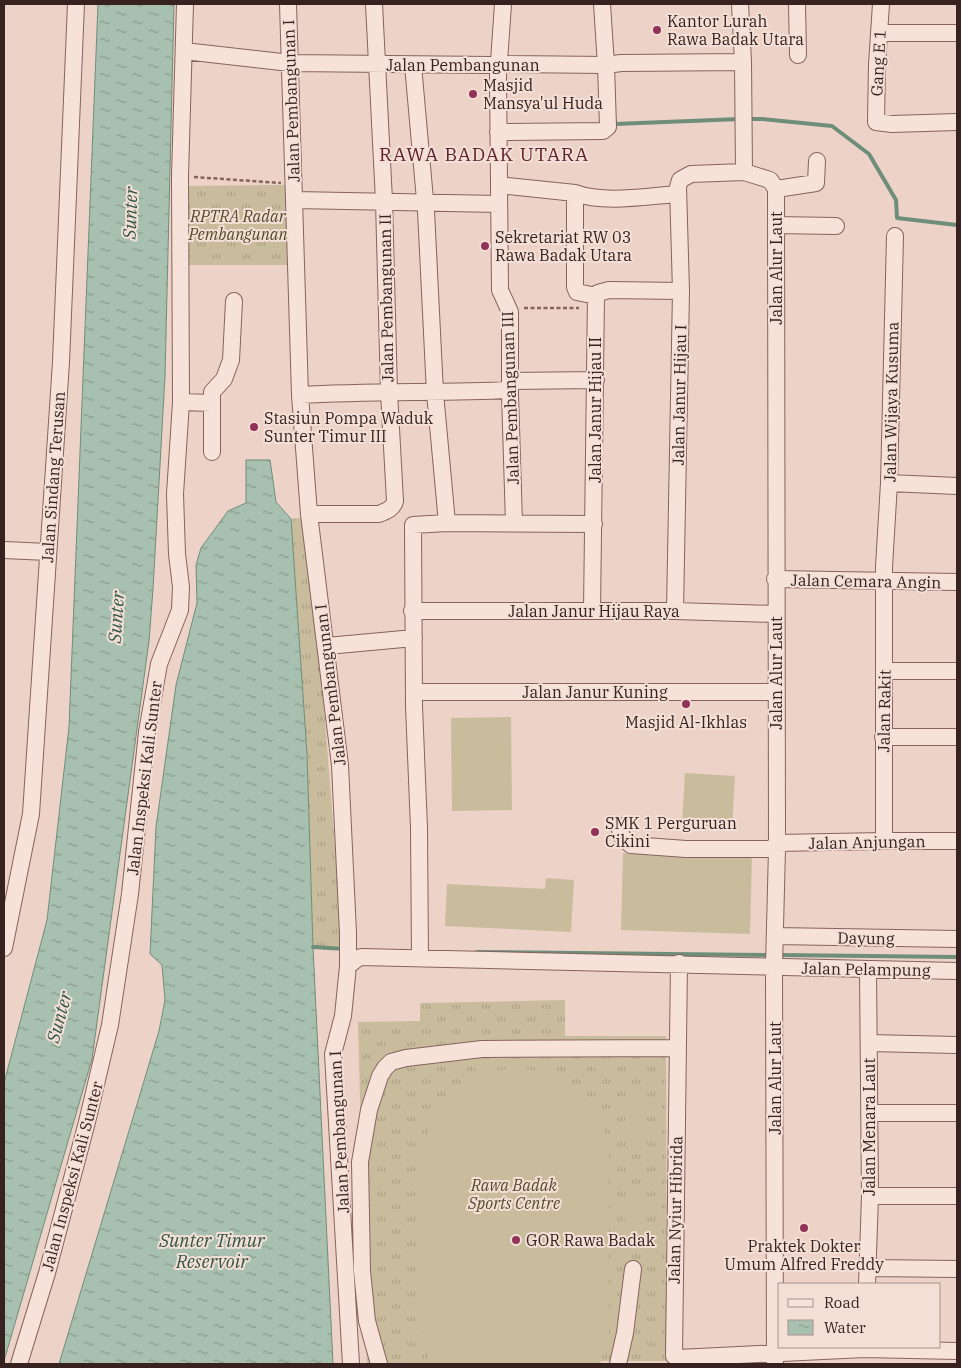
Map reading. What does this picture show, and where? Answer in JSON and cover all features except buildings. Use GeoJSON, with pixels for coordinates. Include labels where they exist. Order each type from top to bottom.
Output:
{"type":"FeatureCollection","features":[{"type":"Feature","properties":{"kind":"street","name":"Jalan Sindang Terusan"},"geometry":{"type":"LineString","coordinates":[[4,948],[31,814],[61,362],[76,4]]}},
{"type":"Feature","properties":{"kind":"street","name":"Jalan Inspeksi Kali Sunter"},"geometry":{"type":"LineString","coordinates":[[19,1364],[80,1151],[110,1025],[130,894],[147,732],[159,664],[180,610],[181,587],[177,554],[175,494],[181,402],[180,176],[185,4]]}},
{"type":"Feature","properties":{"kind":"street","name":"Jalan Pembangunan I"},"geometry":{"type":"LineString","coordinates":[[288,4],[300,395],[309,514],[327,646],[340,764],[348,933],[348,963],[343,1016],[333,1054],[351,1364]]}},
{"type":"Feature","properties":{"kind":"street","name":"Jalan Pembangunan II"},"geometry":{"type":"LineString","coordinates":[[309,514],[379,514],[394,506],[395,501],[389,392],[384,201],[374,4]]}},
{"type":"Feature","properties":{"kind":"street","name":"Jalan Pembangunan III"},"geometry":{"type":"LineString","coordinates":[[503,4],[499,64],[498,204],[500,290],[510,308],[514,523]]}},
{"type":"Feature","properties":{"kind":"street"},"geometry":{"type":"LineString","coordinates":[[498,132],[604,131],[608,126],[609,120],[613,64],[602,4]]}},
{"type":"Feature","properties":{"kind":"street"},"geometry":{"type":"LineString","coordinates":[[740,4],[743,62],[744,172]]}},
{"type":"Feature","properties":{"kind":"street"},"geometry":{"type":"LineString","coordinates":[[797,4],[798,55]]}},
{"type":"Feature","properties":{"kind":"street","name":"Gang E 1"},"geometry":{"type":"LineString","coordinates":[[881,4],[876,122],[892,124],[957,122]]}},
{"type":"Feature","properties":{"kind":"street"},"geometry":{"type":"LineString","coordinates":[[880,33],[957,33]]}},
{"type":"Feature","properties":{"kind":"street","name":"Jalan Pembangunan"},"geometry":{"type":"LineString","coordinates":[[184,51],[290,63],[377,65],[743,62]]}},
{"type":"Feature","properties":{"kind":"street"},"geometry":{"type":"LineString","coordinates":[[413,65],[425,203],[435,393],[446,523]]}},
{"type":"Feature","properties":{"kind":"street"},"geometry":{"type":"LineString","coordinates":[[776,189],[816,183],[817,161]]}},
{"type":"Feature","properties":{"kind":"street","name":"Jalan Alur Laut"},"geometry":{"type":"LineString","coordinates":[[499,185],[605,199],[679,187],[691,174],[744,172],[770,180],[776,189],[775,1359]]}},
{"type":"Feature","properties":{"kind":"street","name":"Jalan Janur Hijau I"},"geometry":{"type":"LineString","coordinates":[[675,611],[681,291],[679,187]]}},
{"type":"Feature","properties":{"kind":"street"},"geometry":{"type":"LineString","coordinates":[[294,192],[384,201],[498,204]]}},
{"type":"Feature","properties":{"kind":"street"},"geometry":{"type":"LineString","coordinates":[[576,194],[577,292],[596,302],[602,291],[681,291]]}},
{"type":"Feature","properties":{"kind":"street"},"geometry":{"type":"LineString","coordinates":[[776,225],[836,226]]}},
{"type":"Feature","properties":{"kind":"street","name":"Jalan Wijaya Kusuma"},"geometry":{"type":"LineString","coordinates":[[884,574],[889,483],[894,236]]}},
{"type":"Feature","properties":{"kind":"street"},"geometry":{"type":"LineString","coordinates":[[212,452],[212,392],[224,380],[231,360],[234,301]]}},
{"type":"Feature","properties":{"kind":"street","name":"Jalan Janur Hijau II"},"geometry":{"type":"LineString","coordinates":[[592,610],[596,302]]}},
{"type":"Feature","properties":{"kind":"street"},"geometry":{"type":"LineString","coordinates":[[300,395],[389,392],[435,393],[596,380]]}},
{"type":"Feature","properties":{"kind":"street"},"geometry":{"type":"LineString","coordinates":[[181,402],[212,402]]}},
{"type":"Feature","properties":{"kind":"street"},"geometry":{"type":"LineString","coordinates":[[889,483],[957,486]]}},
{"type":"Feature","properties":{"kind":"street"},"geometry":{"type":"LineString","coordinates":[[420,953],[412,610],[413,525],[446,523],[594,524]]}},
{"type":"Feature","properties":{"kind":"street"},"geometry":{"type":"LineString","coordinates":[[4,550],[48,552]]}},
{"type":"Feature","properties":{"kind":"street","name":"Jalan Cemara Angin"},"geometry":{"type":"LineString","coordinates":[[776,579],[884,574],[957,582]]}},
{"type":"Feature","properties":{"kind":"street","name":"Jalan Rakit"},"geometry":{"type":"LineString","coordinates":[[884,574],[884,841]]}},
{"type":"Feature","properties":{"kind":"street","name":"Jalan Janur Hijau Raya"},"geometry":{"type":"LineString","coordinates":[[412,610],[592,610],[776,614]]}},
{"type":"Feature","properties":{"kind":"street"},"geometry":{"type":"LineString","coordinates":[[327,646],[414,638]]}},
{"type":"Feature","properties":{"kind":"street"},"geometry":{"type":"LineString","coordinates":[[885,670],[957,671]]}},
{"type":"Feature","properties":{"kind":"street","name":"Jalan Janur Kuning"},"geometry":{"type":"LineString","coordinates":[[414,692],[776,692]]}},
{"type":"Feature","properties":{"kind":"street"},"geometry":{"type":"LineString","coordinates":[[883,737],[957,737]]}},
{"type":"Feature","properties":{"kind":"street","name":"Jalan Anjungan"},"geometry":{"type":"LineString","coordinates":[[619,826],[622,837],[631,845],[686,850],[884,841],[957,841]]}},
{"type":"Feature","properties":{"kind":"street","name":"Dayung"},"geometry":{"type":"LineString","coordinates":[[775,938],[957,939]]}},
{"type":"Feature","properties":{"kind":"street","name":"Jalan Pelampung"},"geometry":{"type":"LineString","coordinates":[[348,963],[361,957],[420,953],[598,963],[679,963],[868,970],[957,971]]}},
{"type":"Feature","properties":{"kind":"street","name":"Jalan Nyiur Hibrida"},"geometry":{"type":"LineString","coordinates":[[679,963],[673,1355],[678,1358],[775,1359]]}},
{"type":"Feature","properties":{"kind":"street","name":"Jalan Menara Laut"},"geometry":{"type":"LineString","coordinates":[[867,1276],[870,1196],[868,970]]}},
{"type":"Feature","properties":{"kind":"street"},"geometry":{"type":"LineString","coordinates":[[869,1044],[957,1045]]}},
{"type":"Feature","properties":{"kind":"street"},"geometry":{"type":"LineString","coordinates":[[379,1364],[367,1321],[362,1271],[360,1162],[370,1110],[384,1068],[391,1062],[406,1058],[482,1049],[677,1048]]}},
{"type":"Feature","properties":{"kind":"street"},"geometry":{"type":"LineString","coordinates":[[869,1113],[957,1114]]}},
{"type":"Feature","properties":{"kind":"street"},"geometry":{"type":"LineString","coordinates":[[870,1196],[957,1196]]}},
{"type":"Feature","properties":{"kind":"street"},"geometry":{"type":"LineString","coordinates":[[618,1364],[625,1333],[633,1269]]}},
{"type":"Feature","properties":{"kind":"street"},"geometry":{"type":"LineString","coordinates":[[867,1276],[957,1269]]}},
{"type":"Feature","properties":{"kind":"street"},"geometry":{"type":"LineString","coordinates":[[775,1359],[864,1348],[888,1357],[957,1351]]}},
{"type":"Feature","properties":{"kind":"path"},"geometry":{"type":"LineString","coordinates":[[180,176],[294,192]]}},
{"type":"Feature","properties":{"kind":"path"},"geometry":{"type":"LineString","coordinates":[[510,308],[596,302]]}},
{"type":"Feature","properties":{"kind":"green space","name":"RPTRA Radar Pembangunan"},"geometry":{"type":"Polygon","coordinates":[[[291,185],[291,265],[185,265],[185,186],[291,185]]]}},
{"type":"Feature","properties":{"kind":"green space"},"geometry":{"type":"Polygon","coordinates":[[[309,517],[343,949],[313,947],[307,754],[291,519],[309,517]]]}},
{"type":"Feature","properties":{"kind":"green space"},"geometry":{"type":"Polygon","coordinates":[[[511,717],[512,810],[452,811],[451,718],[511,717]]]}},
{"type":"Feature","properties":{"kind":"green space"},"geometry":{"type":"Polygon","coordinates":[[[685,773],[735,776],[732,828],[682,824],[685,773]]]}},
{"type":"Feature","properties":{"kind":"green space"},"geometry":{"type":"Polygon","coordinates":[[[623,853],[752,857],[750,934],[621,930],[623,853]]]}},
{"type":"Feature","properties":{"kind":"green space"},"geometry":{"type":"Polygon","coordinates":[[[546,878],[574,880],[571,932],[445,926],[447,884],[545,889],[546,878]]]}},
{"type":"Feature","properties":{"kind":"green space","name":"Rawa Badak Sports Centre"},"geometry":{"type":"Polygon","coordinates":[[[565,1000],[565,1036],[666,1036],[667,1361],[601,1361],[600,1364],[367,1364],[358,1022],[420,1021],[420,1003],[565,1000]]]}},
{"type":"Feature","properties":{"kind":"green space","name":"GOR Rawa Badak"},"geometry":{"type":"Polygon","coordinates":[[[519,1067],[554,1075],[583,1096],[602,1126],[609,1151],[609,1337],[599,1364],[429,1364],[422,1328],[422,1144],[433,1121],[453,1092],[484,1073],[519,1067]]]}},
{"type":"Feature","properties":{"kind":"green space"},"geometry":{"type":"Polygon","coordinates":[[[625,1088],[645,1088],[646,1136],[625,1136],[625,1088]]]}},
{"type":"Feature","properties":{"kind":"green space"},"geometry":{"type":"Polygon","coordinates":[[[625,1191],[644,1191],[644,1236],[624,1236],[625,1191]]]}},
{"type":"Feature","properties":{"kind":"water","name":"Sunter"},"geometry":{"type":"Polygon","coordinates":[[[98,4],[174,4],[165,376],[153,589],[149,641],[92,1059],[4,1361],[4,1083],[47,920],[69,727],[98,4]]]}},
{"type":"Feature","properties":{"kind":"water","name":"Sunter Timur Reservoir"},"geometry":{"type":"Polygon","coordinates":[[[246,460],[270,460],[276,502],[291,519],[307,754],[313,947],[333,1364],[59,1364],[159,1031],[165,1000],[162,965],[150,954],[156,827],[176,685],[197,603],[196,565],[201,548],[228,511],[246,503],[246,460]]]}},
{"type":"Feature","properties":{"kind":"waterway"},"geometry":{"type":"LineString","coordinates":[[615,121],[615,124],[740,119]]}},
{"type":"Feature","properties":{"kind":"waterway"},"geometry":{"type":"LineString","coordinates":[[747,119],[832,126],[869,154],[896,200],[897,218],[957,225]]}},
{"type":"Feature","properties":{"kind":"waterway"},"geometry":{"type":"LineString","coordinates":[[313,947],[345,949]]}},
{"type":"Feature","properties":{"kind":"waterway"},"geometry":{"type":"LineString","coordinates":[[477,952],[770,955]]}},
{"type":"Feature","properties":{"kind":"waterway"},"geometry":{"type":"LineString","coordinates":[[780,955],[957,957]]}},
{"type":"Feature","properties":{"kind":"place","name":"Kantor Lurah Rawa Badak Utara"},"geometry":{"type":"Point","coordinates":[657,30]}},
{"type":"Feature","properties":{"kind":"place","name":"Masjid Mansya'ul Huda"},"geometry":{"type":"Point","coordinates":[473,94]}},
{"type":"Feature","properties":{"kind":"place","name":"Sekretariat RW 03 Rawa Badak Utara"},"geometry":{"type":"Point","coordinates":[485,246]}},
{"type":"Feature","properties":{"kind":"place","name":"Stasiun Pompa Waduk Sunter Timur III"},"geometry":{"type":"Point","coordinates":[254,427]}},
{"type":"Feature","properties":{"kind":"place","name":"Masjid Al-Ikhlas"},"geometry":{"type":"Point","coordinates":[686,704]}},
{"type":"Feature","properties":{"kind":"place","name":"SMK 1 Perguruan Cikini"},"geometry":{"type":"Point","coordinates":[595,832]}},
{"type":"Feature","properties":{"kind":"place","name":"Praktek Dokter Umum Alfred Freddy"},"geometry":{"type":"Point","coordinates":[804,1228]}},
{"type":"Feature","properties":{"kind":"place","name":"GOR Rawa Badak"},"geometry":{"type":"Point","coordinates":[516,1240]}},
{"type":"Feature","properties":{"kind":"district","name":"RAWA BADAK UTARA"},"geometry":{"type":"Point","coordinates":[484,154]}}]}
